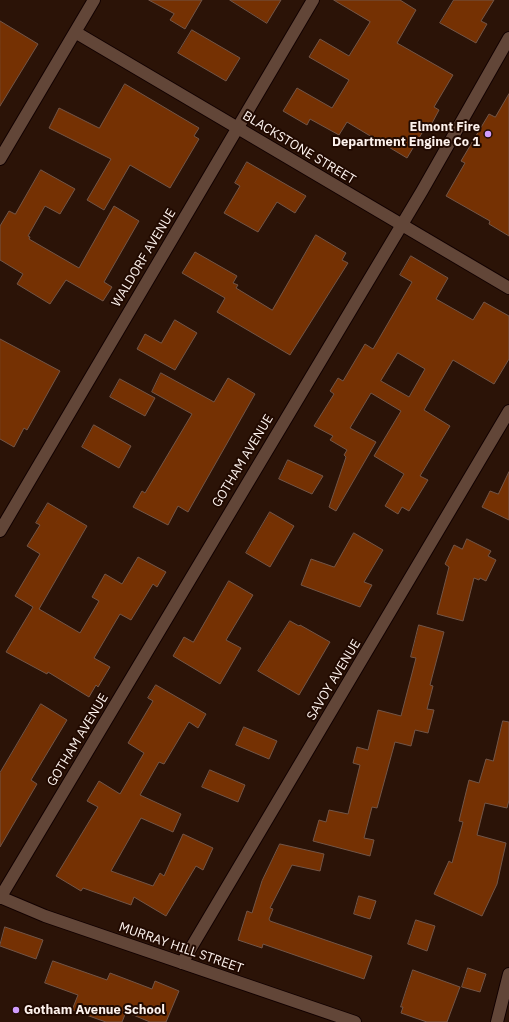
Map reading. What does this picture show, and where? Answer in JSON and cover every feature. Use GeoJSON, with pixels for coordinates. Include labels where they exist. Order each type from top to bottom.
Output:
{"type":"FeatureCollection","features":[{"type":"Feature","properties":{"kind":"street"},"geometry":{"type":"LineString","coordinates":[[0,159],[94,0]]}},
{"type":"Feature","properties":{"kind":"street","name":"WALDORF AVENUE"},"geometry":{"type":"LineString","coordinates":[[0,530],[313,0]]}},
{"type":"Feature","properties":{"kind":"street","name":"BLACKSTONE STREET"},"geometry":{"type":"LineString","coordinates":[[75,32],[509,288]]}},
{"type":"Feature","properties":{"kind":"street","name":"GOTHAM AVENUE"},"geometry":{"type":"LineString","coordinates":[[0,897],[422,191],[509,38]]}},
{"type":"Feature","properties":{"kind":"street","name":"SAVOY AVENUE"},"geometry":{"type":"LineString","coordinates":[[182,963],[509,411]]}},
{"type":"Feature","properties":{"kind":"street","name":"MURRAY HILL STREET"},"geometry":{"type":"LineString","coordinates":[[0,897],[45,916],[355,1022]]}},
{"type":"Feature","properties":{"kind":"street"},"geometry":{"type":"LineString","coordinates":[[497,1022],[509,974]]}},
{"type":"Feature","properties":{"kind":"building"},"geometry":{"type":"Polygon","coordinates":[[[149,0],[202,0],[185,29],[170,20],[174,14],[149,0]]]}},
{"type":"Feature","properties":{"kind":"building"},"geometry":{"type":"Polygon","coordinates":[[[230,0],[281,0],[267,23],[230,0]]]}},
{"type":"Feature","properties":{"kind":"building"},"geometry":{"type":"Polygon","coordinates":[[[334,0],[400,0],[416,10],[397,43],[453,75],[434,107],[439,110],[431,125],[428,123],[407,158],[347,122],[339,135],[310,119],[307,125],[283,111],[297,88],[332,108],[349,80],[309,57],[320,39],[349,56],[370,22],[334,0]]]}},
{"type":"Feature","properties":{"kind":"building"},"geometry":{"type":"Polygon","coordinates":[[[454,0],[494,0],[481,21],[487,24],[476,43],[440,23],[454,0]]]}},
{"type":"Feature","properties":{"kind":"building"},"geometry":{"type":"Polygon","coordinates":[[[0,21],[38,44],[0,106],[0,21]]]}},
{"type":"Feature","properties":{"kind":"building"},"geometry":{"type":"Polygon","coordinates":[[[192,30],[240,58],[226,81],[178,53],[192,30]]]}},
{"type":"Feature","properties":{"kind":"building"},"geometry":{"type":"Polygon","coordinates":[[[125,84],[199,128],[194,136],[199,139],[170,188],[130,165],[104,210],[87,200],[111,159],[49,128],[59,108],[99,128],[125,84]]]}},
{"type":"Feature","properties":{"kind":"building"},"geometry":{"type":"Polygon","coordinates":[[[509,94],[509,236],[489,224],[490,221],[446,196],[465,163],[461,161],[489,114],[495,117],[509,94]]]}},
{"type":"Feature","properties":{"kind":"building"},"geometry":{"type":"Polygon","coordinates":[[[247,162],[306,196],[295,213],[277,202],[258,232],[224,213],[240,186],[235,183],[247,162]]]}},
{"type":"Feature","properties":{"kind":"building"},"geometry":{"type":"Polygon","coordinates":[[[41,170],[75,189],[60,214],[45,206],[28,236],[30,237],[29,239],[79,268],[114,206],[139,221],[104,282],[112,287],[103,301],[66,280],[50,304],[17,284],[23,274],[0,260],[0,226],[9,211],[15,214],[41,170]]]}},
{"type":"Feature","properties":{"kind":"building"},"geometry":{"type":"Polygon","coordinates":[[[316,235],[346,253],[342,260],[348,263],[290,355],[217,312],[225,298],[182,273],[195,252],[237,276],[233,283],[238,285],[236,288],[272,310],[316,235]]]}},
{"type":"Feature","properties":{"kind":"building"},"geometry":{"type":"Polygon","coordinates":[[[411,256],[448,278],[436,299],[473,320],[484,302],[509,316],[509,359],[494,384],[453,360],[424,410],[450,426],[420,476],[428,480],[409,511],[402,507],[398,514],[385,506],[404,474],[374,456],[401,411],[371,393],[350,428],[376,442],[336,511],[329,507],[346,457],[344,455],[347,450],[330,440],[333,436],[314,426],[334,394],[330,391],[338,378],[343,381],[365,344],[373,349],[412,282],[400,275],[411,256]],[[398,353],[381,381],[409,397],[425,369],[398,353]]]}},
{"type":"Feature","properties":{"kind":"building"},"geometry":{"type":"Polygon","coordinates":[[[175,320],[197,333],[175,370],[137,349],[145,334],[161,343],[175,320]]]}},
{"type":"Feature","properties":{"kind":"building"},"geometry":{"type":"Polygon","coordinates":[[[0,339],[60,371],[27,430],[24,428],[14,447],[0,439],[0,339]]]}},
{"type":"Feature","properties":{"kind":"building"},"geometry":{"type":"Polygon","coordinates":[[[161,373],[214,402],[228,378],[255,394],[188,512],[178,506],[168,525],[133,507],[142,491],[145,493],[192,414],[152,392],[161,373]]]}},
{"type":"Feature","properties":{"kind":"building"},"geometry":{"type":"Polygon","coordinates":[[[120,379],[155,398],[145,416],[110,397],[120,379]]]}},
{"type":"Feature","properties":{"kind":"building"},"geometry":{"type":"Polygon","coordinates":[[[94,425],[131,446],[119,468],[82,447],[94,425]]]}},
{"type":"Feature","properties":{"kind":"building"},"geometry":{"type":"Polygon","coordinates":[[[288,460],[323,476],[312,494],[279,479],[288,460]]]}},
{"type":"Feature","properties":{"kind":"building"},"geometry":{"type":"Polygon","coordinates":[[[509,472],[509,520],[482,507],[490,491],[498,494],[509,472]]]}},
{"type":"Feature","properties":{"kind":"building"},"geometry":{"type":"Polygon","coordinates":[[[48,503],[87,526],[39,609],[80,633],[99,601],[92,597],[105,574],[122,584],[138,557],[166,572],[157,587],[153,584],[131,620],[120,614],[94,658],[110,667],[98,687],[96,685],[89,697],[48,672],[47,674],[6,652],[33,607],[15,596],[40,554],[27,546],[40,525],[36,523],[48,503]]]}},
{"type":"Feature","properties":{"kind":"building"},"geometry":{"type":"Polygon","coordinates":[[[270,512],[294,526],[270,567],[246,553],[270,512]]]}},
{"type":"Feature","properties":{"kind":"building"},"geometry":{"type":"Polygon","coordinates":[[[354,533],[383,550],[364,582],[372,585],[360,607],[301,585],[311,559],[334,567],[354,533]]]}},
{"type":"Feature","properties":{"kind":"building"},"geometry":{"type":"Polygon","coordinates":[[[467,539],[491,551],[488,556],[496,560],[486,581],[480,578],[479,580],[474,578],[463,621],[437,614],[449,567],[445,564],[454,545],[462,549],[467,539]]]}},
{"type":"Feature","properties":{"kind":"building"},"geometry":{"type":"Polygon","coordinates":[[[229,581],[253,595],[226,640],[241,648],[220,684],[173,656],[184,637],[193,642],[229,581]]]}},
{"type":"Feature","properties":{"kind":"building"},"geometry":{"type":"Polygon","coordinates":[[[290,621],[330,642],[299,695],[258,671],[290,621]]]}},
{"type":"Feature","properties":{"kind":"building"},"geometry":{"type":"Polygon","coordinates":[[[419,625],[444,632],[430,685],[433,686],[427,709],[434,710],[428,733],[415,730],[411,746],[395,742],[377,808],[372,807],[364,838],[374,840],[370,856],[313,841],[319,820],[326,822],[329,810],[348,814],[360,765],[353,763],[357,747],[368,750],[378,710],[401,716],[416,658],[411,657],[419,625]]]}},
{"type":"Feature","properties":{"kind":"building"},"geometry":{"type":"Polygon","coordinates":[[[156,685],[206,714],[198,728],[189,722],[164,764],[159,762],[140,795],[181,814],[173,832],[141,818],[111,871],[153,886],[160,873],[164,876],[183,834],[213,848],[203,870],[196,866],[166,916],[134,897],[131,905],[83,888],[81,891],[56,876],[98,807],[87,801],[99,781],[120,794],[144,753],[128,743],[153,701],[148,698],[156,685]]]}},
{"type":"Feature","properties":{"kind":"building"},"geometry":{"type":"Polygon","coordinates":[[[41,704],[67,720],[31,780],[37,784],[0,847],[0,773],[41,704]]]}},
{"type":"Feature","properties":{"kind":"building"},"geometry":{"type":"Polygon","coordinates":[[[503,721],[509,722],[509,800],[507,808],[485,803],[477,835],[506,843],[497,884],[482,916],[434,894],[449,861],[452,863],[463,822],[459,821],[469,780],[479,783],[486,759],[493,761],[503,721]]]}},
{"type":"Feature","properties":{"kind":"building"},"geometry":{"type":"Polygon","coordinates":[[[244,727],[277,741],[269,759],[236,745],[244,727]]]}},
{"type":"Feature","properties":{"kind":"building"},"geometry":{"type":"Polygon","coordinates":[[[210,770],[245,785],[238,802],[202,787],[210,770]]]}},
{"type":"Feature","properties":{"kind":"building"},"geometry":{"type":"Polygon","coordinates":[[[280,844],[324,854],[320,871],[292,865],[270,908],[273,909],[269,919],[270,921],[372,956],[364,979],[263,944],[262,948],[238,940],[247,911],[252,913],[262,881],[280,844]]]}},
{"type":"Feature","properties":{"kind":"building"},"geometry":{"type":"Polygon","coordinates":[[[359,896],[376,901],[370,919],[354,914],[359,896]]]}},
{"type":"Feature","properties":{"kind":"building"},"geometry":{"type":"Polygon","coordinates":[[[416,920],[435,926],[427,951],[408,944],[416,920]]]}},
{"type":"Feature","properties":{"kind":"building"},"geometry":{"type":"Polygon","coordinates":[[[5,927],[43,940],[36,959],[0,946],[5,927]]]}},
{"type":"Feature","properties":{"kind":"building"},"geometry":{"type":"Polygon","coordinates":[[[53,961],[107,980],[110,973],[152,989],[155,981],[179,991],[166,1022],[150,1022],[126,1012],[122,1022],[106,1022],[72,1010],[78,995],[45,983],[53,961]]]}},
{"type":"Feature","properties":{"kind":"building"},"geometry":{"type":"Polygon","coordinates":[[[468,968],[486,974],[480,992],[462,987],[468,968]]]}},
{"type":"Feature","properties":{"kind":"building"},"geometry":{"type":"Polygon","coordinates":[[[413,970],[460,987],[447,1022],[427,1022],[401,1013],[403,1007],[401,1007],[413,970]]]}},
{"type":"Feature","properties":{"kind":"place","name":"Elmont Fire Department Engine Co 1"},"geometry":{"type":"Point","coordinates":[488,134]}},
{"type":"Feature","properties":{"kind":"place","name":"Gotham Avenue School"},"geometry":{"type":"Point","coordinates":[16,1010]}}]}
